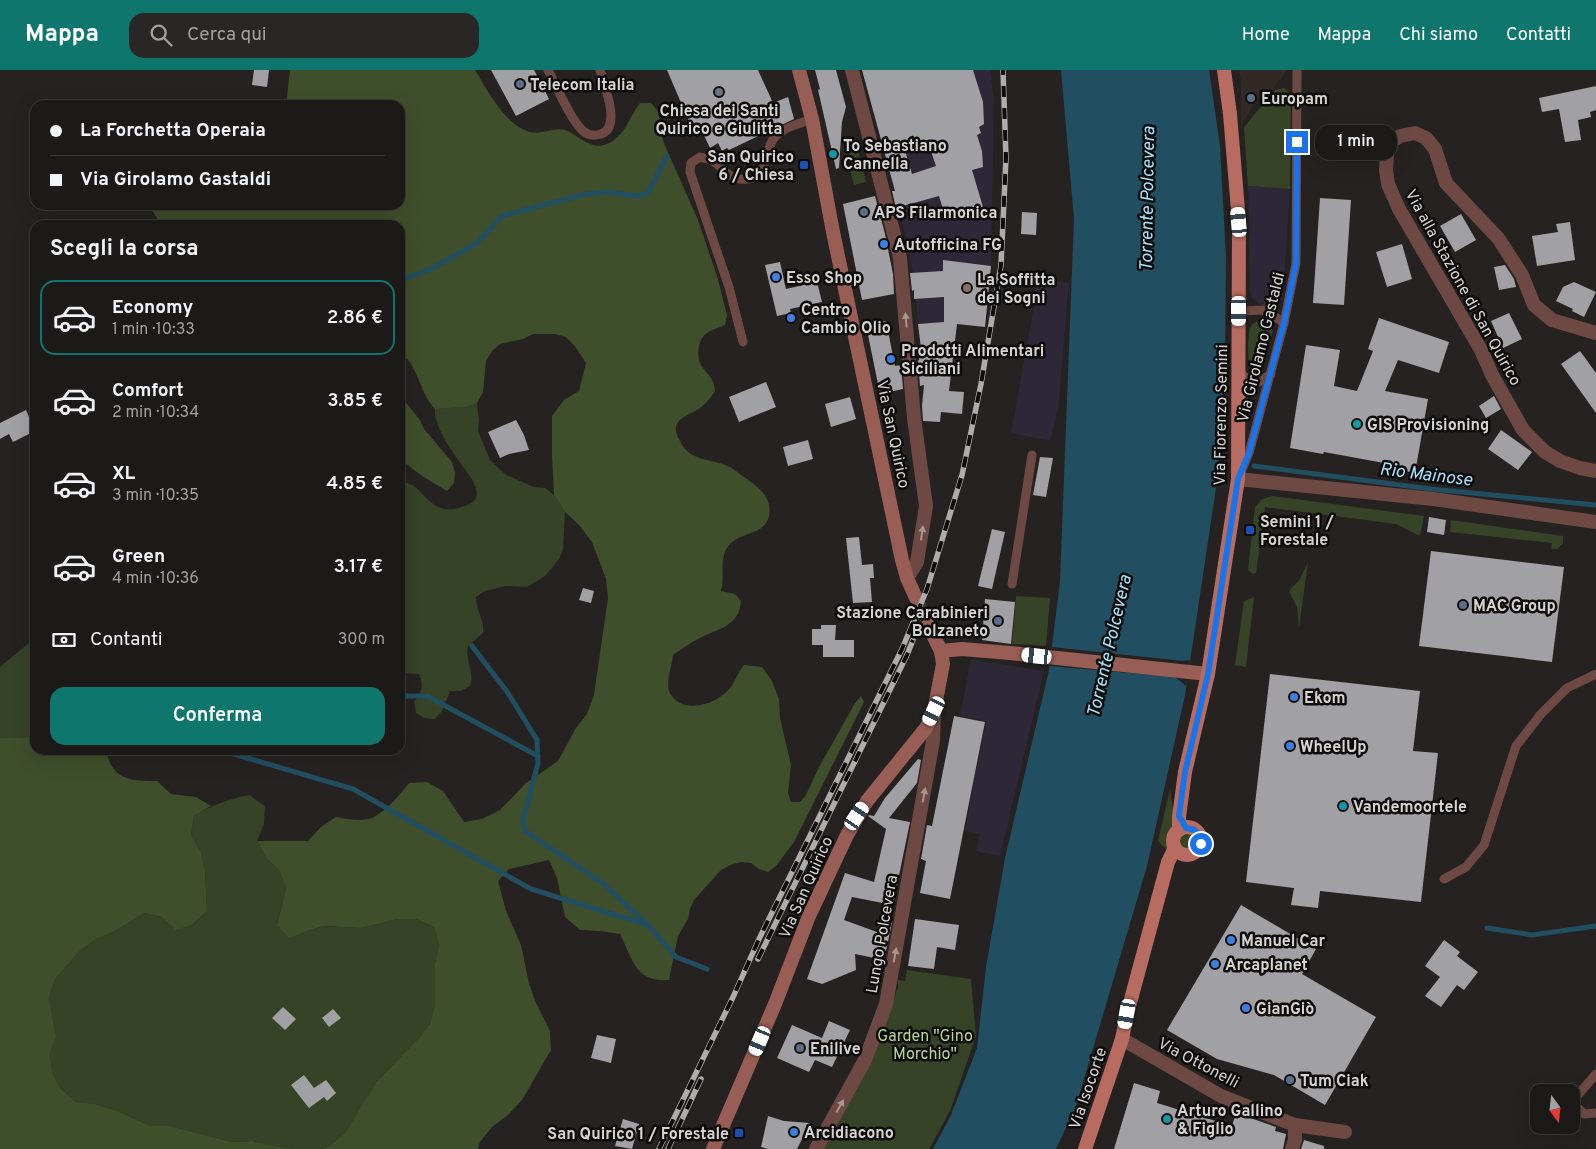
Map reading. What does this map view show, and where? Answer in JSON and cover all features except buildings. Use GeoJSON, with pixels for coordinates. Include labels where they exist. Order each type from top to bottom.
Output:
{"type":"FeatureCollection","features":[{"type":"Feature","properties":{"kind":"main road","name":"Via San Quirico"},"geometry":{"type":"LineString","coordinates":[[800,70],[812,119],[833,232],[907,578],[916,598]]}},
{"type":"Feature","properties":{"kind":"main road","name":"Via Fiorenzo Semini"},"geometry":{"type":"LineString","coordinates":[[1122,1039],[1127,1014],[1175,853],[1175,835],[1181,825],[1185,772],[1208,674],[1238,479],[1239,222],[1231,124],[1224,70]]}},
{"type":"Feature","properties":{"kind":"main road","name":"Via San Quirico"},"geometry":{"type":"LineString","coordinates":[[713,1149],[775,1004],[810,916],[847,835],[867,801],[926,728],[934,711],[943,664],[941,651],[928,625]]}},
{"type":"Feature","properties":{"kind":"main road"},"geometry":{"type":"LineString","coordinates":[[941,651],[962,649],[1208,674]]}},
{"type":"Feature","properties":{"kind":"main road"},"geometry":{"type":"LineString","coordinates":[[1175,853],[1192,854],[1198,850],[1201,844],[1198,832],[1181,825]]}},
{"type":"Feature","properties":{"kind":"main road","name":"Via Isocorte"},"geometry":{"type":"LineString","coordinates":[[1085,1149],[1122,1039]]}},
{"type":"Feature","properties":{"kind":"street"},"geometry":{"type":"LineString","coordinates":[[852,70],[900,258],[914,418],[926,506],[918,562],[907,578]]}},
{"type":"Feature","properties":{"kind":"street","name":"Via alla Stazione di San Quirico"},"geometry":{"type":"LineString","coordinates":[[1596,333],[1552,320],[1534,305],[1522,275],[1498,238],[1446,183],[1435,149],[1426,138],[1415,133],[1400,136],[1391,142],[1387,154],[1386,170],[1388,184],[1522,430],[1545,452],[1560,461],[1596,471]]}},
{"type":"Feature","properties":{"kind":"street"},"geometry":{"type":"LineString","coordinates":[[1238,479],[1433,499],[1596,522]]}},
{"type":"Feature","properties":{"kind":"street","name":"Lungo Polcevera"},"geometry":{"type":"LineString","coordinates":[[816,1149],[865,1060],[886,1004],[933,741],[934,711]]}},
{"type":"Feature","properties":{"kind":"street","name":"Via Ottonelli"},"geometry":{"type":"LineString","coordinates":[[1122,1039],[1221,1096],[1295,1125],[1345,1132]]}},
{"type":"Feature","properties":{"kind":"street"},"geometry":{"type":"LineString","coordinates":[[1292,1149],[1295,1140],[1295,1125]]}},
{"type":"Feature","properties":{"kind":"lane"},"geometry":{"type":"LineString","coordinates":[[548,70],[574,120],[583,132],[595,136],[605,132],[611,126],[612,113],[600,70]]}},
{"type":"Feature","properties":{"kind":"lane","name":"Via Girolamo Gastaldi"},"geometry":{"type":"LineString","coordinates":[[1238,479],[1249,453],[1271,374],[1296,263],[1297,70]]}},
{"type":"Feature","properties":{"kind":"lane"},"geometry":{"type":"LineString","coordinates":[[743,342],[729,287],[690,172],[691,162],[700,158],[712,160],[731,176],[746,180],[754,177],[761,171],[768,156],[772,139],[784,130],[812,119]]}},
{"type":"Feature","properties":{"kind":"lane"},"geometry":{"type":"LineString","coordinates":[[1239,311],[1265,310],[1284,323]]}},
{"type":"Feature","properties":{"kind":"lane"},"geometry":{"type":"LineString","coordinates":[[1239,371],[1250,381],[1259,382],[1271,374]]}},
{"type":"Feature","properties":{"kind":"lane"},"geometry":{"type":"LineString","coordinates":[[1012,584],[1032,455]]}},
{"type":"Feature","properties":{"kind":"lane"},"geometry":{"type":"LineString","coordinates":[[1444,879],[1466,867],[1484,845],[1516,746],[1541,714],[1567,688],[1596,674]]}},
{"type":"Feature","properties":{"kind":"lane"},"geometry":{"type":"LineString","coordinates":[[1596,1074],[1577,1096],[1576,1106],[1584,1114],[1596,1113]]}},
{"type":"Feature","properties":{"kind":"shaded area"},"geometry":{"type":"Polygon","coordinates":[[[896,70],[990,70],[994,100],[991,266],[985,327],[944,322],[918,324],[913,273],[899,208],[907,205],[904,147],[912,145],[896,70]]]}},
{"type":"Feature","properties":{"kind":"shaded area","name":"Europam"},"geometry":{"type":"Polygon","coordinates":[[[1239,70],[1287,70],[1267,96],[1256,100],[1241,126],[1241,82],[1239,70]]]}},
{"type":"Feature","properties":{"kind":"shaded area"},"geometry":{"type":"Polygon","coordinates":[[[1248,186],[1290,189],[1283,299],[1273,306],[1264,307],[1259,304],[1252,298],[1250,292],[1248,186]]]}},
{"type":"Feature","properties":{"kind":"shaded area"},"geometry":{"type":"Polygon","coordinates":[[[1039,277],[1069,283],[1058,410],[1050,441],[1011,433],[1039,277]]]}},
{"type":"Feature","properties":{"kind":"shaded area"},"geometry":{"type":"Polygon","coordinates":[[[971,659],[1044,671],[1000,856],[976,851],[980,834],[965,831],[973,787],[941,781],[944,763],[977,769],[986,721],[960,716],[971,659]]]}},
{"type":"Feature","properties":{"kind":"green space"},"geometry":{"type":"Polygon","coordinates":[[[290,70],[475,70],[505,115],[521,128],[534,133],[561,129],[570,132],[585,142],[601,146],[618,137],[640,103],[651,103],[658,111],[663,141],[698,220],[717,276],[727,315],[725,325],[711,330],[704,335],[699,348],[699,362],[712,380],[715,391],[702,406],[680,420],[676,427],[677,434],[684,448],[689,453],[730,467],[752,483],[766,497],[770,509],[767,522],[759,530],[736,539],[724,554],[721,591],[735,594],[741,601],[736,616],[727,626],[697,640],[673,655],[668,680],[670,693],[683,704],[691,706],[709,703],[730,688],[744,665],[762,667],[772,681],[779,699],[780,718],[791,765],[788,793],[791,802],[800,802],[806,795],[818,769],[855,703],[861,696],[864,702],[794,842],[776,866],[768,872],[759,869],[751,863],[741,862],[730,865],[721,870],[694,900],[688,919],[678,936],[669,980],[658,980],[642,973],[632,961],[620,934],[580,930],[565,917],[557,878],[549,860],[509,869],[498,881],[506,911],[521,945],[535,1001],[550,1031],[551,1050],[522,1100],[508,1115],[492,1127],[480,1142],[478,1149],[321,1149],[329,1146],[345,1133],[376,1082],[430,1024],[435,1004],[435,963],[439,946],[434,927],[416,919],[398,919],[361,928],[324,926],[289,938],[277,925],[286,888],[279,870],[266,858],[257,841],[308,841],[321,827],[336,817],[358,820],[372,818],[387,807],[409,783],[427,782],[443,791],[464,822],[482,819],[500,810],[526,783],[558,761],[576,728],[587,714],[594,695],[608,598],[606,579],[592,542],[579,525],[565,512],[554,495],[552,416],[564,400],[579,391],[586,363],[566,337],[555,334],[533,334],[523,339],[500,344],[492,351],[486,361],[483,392],[477,403],[467,407],[435,409],[429,402],[411,364],[405,357],[405,220],[158,220],[152,210],[405,210],[405,100],[287,100],[290,70]]]}},
{"type":"Feature","properties":{"kind":"green space"},"geometry":{"type":"Polygon","coordinates":[[[1284,88],[1291,94],[1290,189],[1248,186],[1244,127],[1275,90],[1284,88]]]}},
{"type":"Feature","properties":{"kind":"green space"},"geometry":{"type":"Polygon","coordinates":[[[857,146],[866,182],[854,185],[846,154],[848,153],[847,148],[857,146]]]}},
{"type":"Feature","properties":{"kind":"green space"},"geometry":{"type":"Polygon","coordinates":[[[1262,320],[1270,324],[1273,332],[1259,371],[1255,373],[1250,370],[1249,366],[1249,334],[1251,326],[1262,320]]]}},
{"type":"Feature","properties":{"kind":"green space"},"geometry":{"type":"Polygon","coordinates":[[[405,400],[420,420],[424,429],[452,462],[455,472],[454,483],[447,491],[405,463],[405,400]]]}},
{"type":"Feature","properties":{"kind":"green space"},"geometry":{"type":"Polygon","coordinates":[[[477,403],[478,431],[490,460],[506,475],[534,487],[545,488],[554,495],[565,512],[563,550],[559,559],[545,576],[527,587],[506,586],[485,591],[476,597],[477,607],[483,624],[483,633],[468,646],[467,652],[471,675],[470,686],[461,691],[450,691],[442,711],[435,719],[424,718],[416,713],[414,702],[421,689],[419,674],[405,673],[405,482],[414,486],[430,501],[441,508],[457,508],[474,501],[476,490],[471,477],[451,450],[435,415],[435,409],[467,407],[477,403]]]}},
{"type":"Feature","properties":{"kind":"green space"},"geometry":{"type":"Polygon","coordinates":[[[1272,496],[1424,516],[1420,536],[1396,524],[1265,507],[1256,573],[1253,574],[1248,570],[1255,507],[1262,499],[1272,496]]]}},
{"type":"Feature","properties":{"kind":"green space"},"geometry":{"type":"Polygon","coordinates":[[[1451,520],[1563,536],[1563,543],[1557,549],[1551,549],[1552,543],[1450,532],[1451,520]]]}},
{"type":"Feature","properties":{"kind":"green space"},"geometry":{"type":"Polygon","coordinates":[[[1308,562],[1299,628],[1297,607],[1289,591],[1300,579],[1308,562]]]}},
{"type":"Feature","properties":{"kind":"green space"},"geometry":{"type":"Polygon","coordinates":[[[1016,596],[1050,598],[1046,646],[1012,644],[1016,596]]]}},
{"type":"Feature","properties":{"kind":"green space"},"geometry":{"type":"Polygon","coordinates":[[[1254,597],[1246,667],[1235,665],[1244,601],[1254,597]]]}},
{"type":"Feature","properties":{"kind":"green space"},"geometry":{"type":"Polygon","coordinates":[[[30,642],[30,736],[0,738],[0,667],[30,642]]]}},
{"type":"Feature","properties":{"kind":"green space"},"geometry":{"type":"Polygon","coordinates":[[[30,736],[30,755],[108,755],[113,768],[124,777],[157,781],[171,794],[196,797],[211,806],[194,816],[191,835],[201,852],[205,871],[207,911],[193,924],[176,930],[162,917],[145,913],[113,932],[96,939],[80,951],[55,979],[49,997],[56,1036],[50,1053],[52,1072],[61,1089],[76,1102],[95,1104],[115,1110],[151,1126],[170,1126],[232,1142],[252,1141],[292,1149],[0,1149],[0,738],[30,736]]]}},
{"type":"Feature","properties":{"kind":"green space"},"geometry":{"type":"Polygon","coordinates":[[[1170,789],[1176,828],[1170,838],[1171,847],[1167,850],[1158,841],[1170,789]]]}},
{"type":"Feature","properties":{"kind":"green space"},"geometry":{"type":"Polygon","coordinates":[[[249,795],[265,806],[264,824],[257,841],[266,858],[279,870],[286,888],[277,924],[307,931],[324,926],[361,928],[398,919],[416,919],[434,927],[439,946],[435,963],[435,1004],[430,1024],[376,1082],[345,1133],[329,1146],[321,1149],[292,1149],[252,1141],[232,1142],[170,1126],[151,1126],[115,1110],[95,1104],[76,1102],[61,1089],[52,1072],[50,1053],[56,1036],[49,997],[55,979],[80,951],[96,939],[113,932],[145,913],[193,924],[207,911],[205,871],[201,852],[191,835],[194,816],[234,798],[249,795]]]}},
{"type":"Feature","properties":{"kind":"green space"},"geometry":{"type":"Polygon","coordinates":[[[1187,830],[1195,833],[1198,841],[1195,849],[1187,852],[1179,849],[1176,841],[1179,833],[1187,830]]]}},
{"type":"Feature","properties":{"kind":"green space","name":"Garden \"Gino Morchio\""},"geometry":{"type":"Polygon","coordinates":[[[907,970],[971,979],[976,1036],[950,1111],[929,1149],[823,1149],[870,1063],[898,987],[898,980],[905,981],[907,970]]]}},
{"type":"Feature","properties":{"kind":"water","name":"Torrente Polcevera"},"geometry":{"type":"Polygon","coordinates":[[[1061,70],[1209,70],[1220,146],[1226,257],[1225,352],[1218,475],[1185,695],[1147,866],[1076,1106],[1056,1149],[933,1149],[951,1115],[977,1048],[986,967],[1005,858],[1049,670],[1060,581],[1074,219],[1061,70]]]}},
{"type":"Feature","properties":{"kind":"pier"},"geometry":{"type":"Polygon","coordinates":[[[1052,647],[1183,661],[1190,660],[1186,686],[1175,677],[1050,666],[1052,647]]]}},
{"type":"Feature","properties":{"kind":"waterway"},"geometry":{"type":"LineString","coordinates":[[405,279],[433,268],[477,243],[502,216],[586,194],[607,192],[638,196],[648,193],[667,156]]}},
{"type":"Feature","properties":{"kind":"waterway","name":"Rio Mainose"},"geometry":{"type":"LineString","coordinates":[[1254,466],[1431,489],[1596,505]]}},
{"type":"Feature","properties":{"kind":"waterway"},"geometry":{"type":"LineString","coordinates":[[472,646],[508,693],[537,740],[538,763],[523,821],[525,831],[604,884],[648,925],[676,957],[707,969]]}},
{"type":"Feature","properties":{"kind":"waterway"},"geometry":{"type":"LineString","coordinates":[[405,696],[427,696],[538,756]]}},
{"type":"Feature","properties":{"kind":"waterway"},"geometry":{"type":"LineString","coordinates":[[237,755],[353,789],[531,889],[648,925]]}},
{"type":"Feature","properties":{"kind":"waterway"},"geometry":{"type":"LineString","coordinates":[[1487,928],[1532,935],[1596,926]]}},
{"type":"Feature","properties":{"kind":"tunnel"},"geometry":{"type":"LineString","coordinates":[[916,598],[928,625]]}},
{"type":"Feature","properties":{"kind":"railway"},"geometry":{"type":"LineString","coordinates":[[659,1149],[734,995],[759,939],[902,649],[927,589],[962,475],[981,384],[1001,265],[1006,158],[1003,70]]}},
{"type":"Feature","properties":{"kind":"railway"},"geometry":{"type":"LineString","coordinates":[[758,959],[913,640]]}},
{"type":"Feature","properties":{"kind":"railway"},"geometry":{"type":"LineString","coordinates":[[668,1149],[701,1079]]}},
{"type":"Feature","properties":{"kind":"place","name":"Telecom Italia"},"geometry":{"type":"Point","coordinates":[520,84]}},
{"type":"Feature","properties":{"kind":"place","name":"Chiesa dei Santi Quirico e Giulitta"},"geometry":{"type":"Point","coordinates":[719,92]}},
{"type":"Feature","properties":{"kind":"place","name":"Europam"},"geometry":{"type":"Point","coordinates":[1251,98]}},
{"type":"Feature","properties":{"kind":"place","name":"To Sebastiano Cannella"},"geometry":{"type":"Point","coordinates":[833,154]}},
{"type":"Feature","properties":{"kind":"place","name":"San Quirico 6 / Chiesa"},"geometry":{"type":"Point","coordinates":[804,165]}},
{"type":"Feature","properties":{"kind":"place","name":"APS Filarmonica"},"geometry":{"type":"Point","coordinates":[864,212]}},
{"type":"Feature","properties":{"kind":"place","name":"Autofficina FG"},"geometry":{"type":"Point","coordinates":[884,244]}},
{"type":"Feature","properties":{"kind":"place","name":"Esso Shop"},"geometry":{"type":"Point","coordinates":[776,277]}},
{"type":"Feature","properties":{"kind":"place","name":"La Soffitta dei Sogni"},"geometry":{"type":"Point","coordinates":[967,288]}},
{"type":"Feature","properties":{"kind":"place","name":"Centro Cambio Olio"},"geometry":{"type":"Point","coordinates":[791,318]}},
{"type":"Feature","properties":{"kind":"place","name":"Prodotti Alimentari Siciliani"},"geometry":{"type":"Point","coordinates":[891,359]}},
{"type":"Feature","properties":{"kind":"place","name":"GIS Provisioning"},"geometry":{"type":"Point","coordinates":[1357,424]}},
{"type":"Feature","properties":{"kind":"place","name":"Semini 1 / Forestale"},"geometry":{"type":"Point","coordinates":[1250,530]}},
{"type":"Feature","properties":{"kind":"place","name":"MAC Group"},"geometry":{"type":"Point","coordinates":[1463,605]}},
{"type":"Feature","properties":{"kind":"place","name":"Stazione Carabinieri Bolzaneto"},"geometry":{"type":"Point","coordinates":[998,621]}},
{"type":"Feature","properties":{"kind":"place","name":"Ekom"},"geometry":{"type":"Point","coordinates":[1294,697]}},
{"type":"Feature","properties":{"kind":"place","name":"WheelUp"},"geometry":{"type":"Point","coordinates":[1290,746]}},
{"type":"Feature","properties":{"kind":"place","name":"Vandemoortele"},"geometry":{"type":"Point","coordinates":[1343,806]}},
{"type":"Feature","properties":{"kind":"place","name":"Manuel Car"},"geometry":{"type":"Point","coordinates":[1231,940]}},
{"type":"Feature","properties":{"kind":"place","name":"Arcaplanet"},"geometry":{"type":"Point","coordinates":[1215,964]}},
{"type":"Feature","properties":{"kind":"place","name":"GianGiò"},"geometry":{"type":"Point","coordinates":[1246,1008]}},
{"type":"Feature","properties":{"kind":"place","name":"Enilive"},"geometry":{"type":"Point","coordinates":[800,1048]}},
{"type":"Feature","properties":{"kind":"place","name":"Tum Ciak"},"geometry":{"type":"Point","coordinates":[1290,1080]}},
{"type":"Feature","properties":{"kind":"place","name":"Arturo Gallino & Figlio"},"geometry":{"type":"Point","coordinates":[1167,1119]}},
{"type":"Feature","properties":{"kind":"place","name":"Arcidiacono"},"geometry":{"type":"Point","coordinates":[794,1132]}},
{"type":"Feature","properties":{"kind":"place","name":"San Quirico 1 / Forestale"},"geometry":{"type":"Point","coordinates":[739,1133]}},
{"type":"Feature","properties":{"kind":"route"},"geometry":{"type":"LineString","coordinates":[[1201,844],[1198,832],[1192,828],[1186,828],[1179,816],[1185,772],[1208,674],[1238,479],[1249,453],[1284,323],[1296,263],[1297,142]]}}]}
